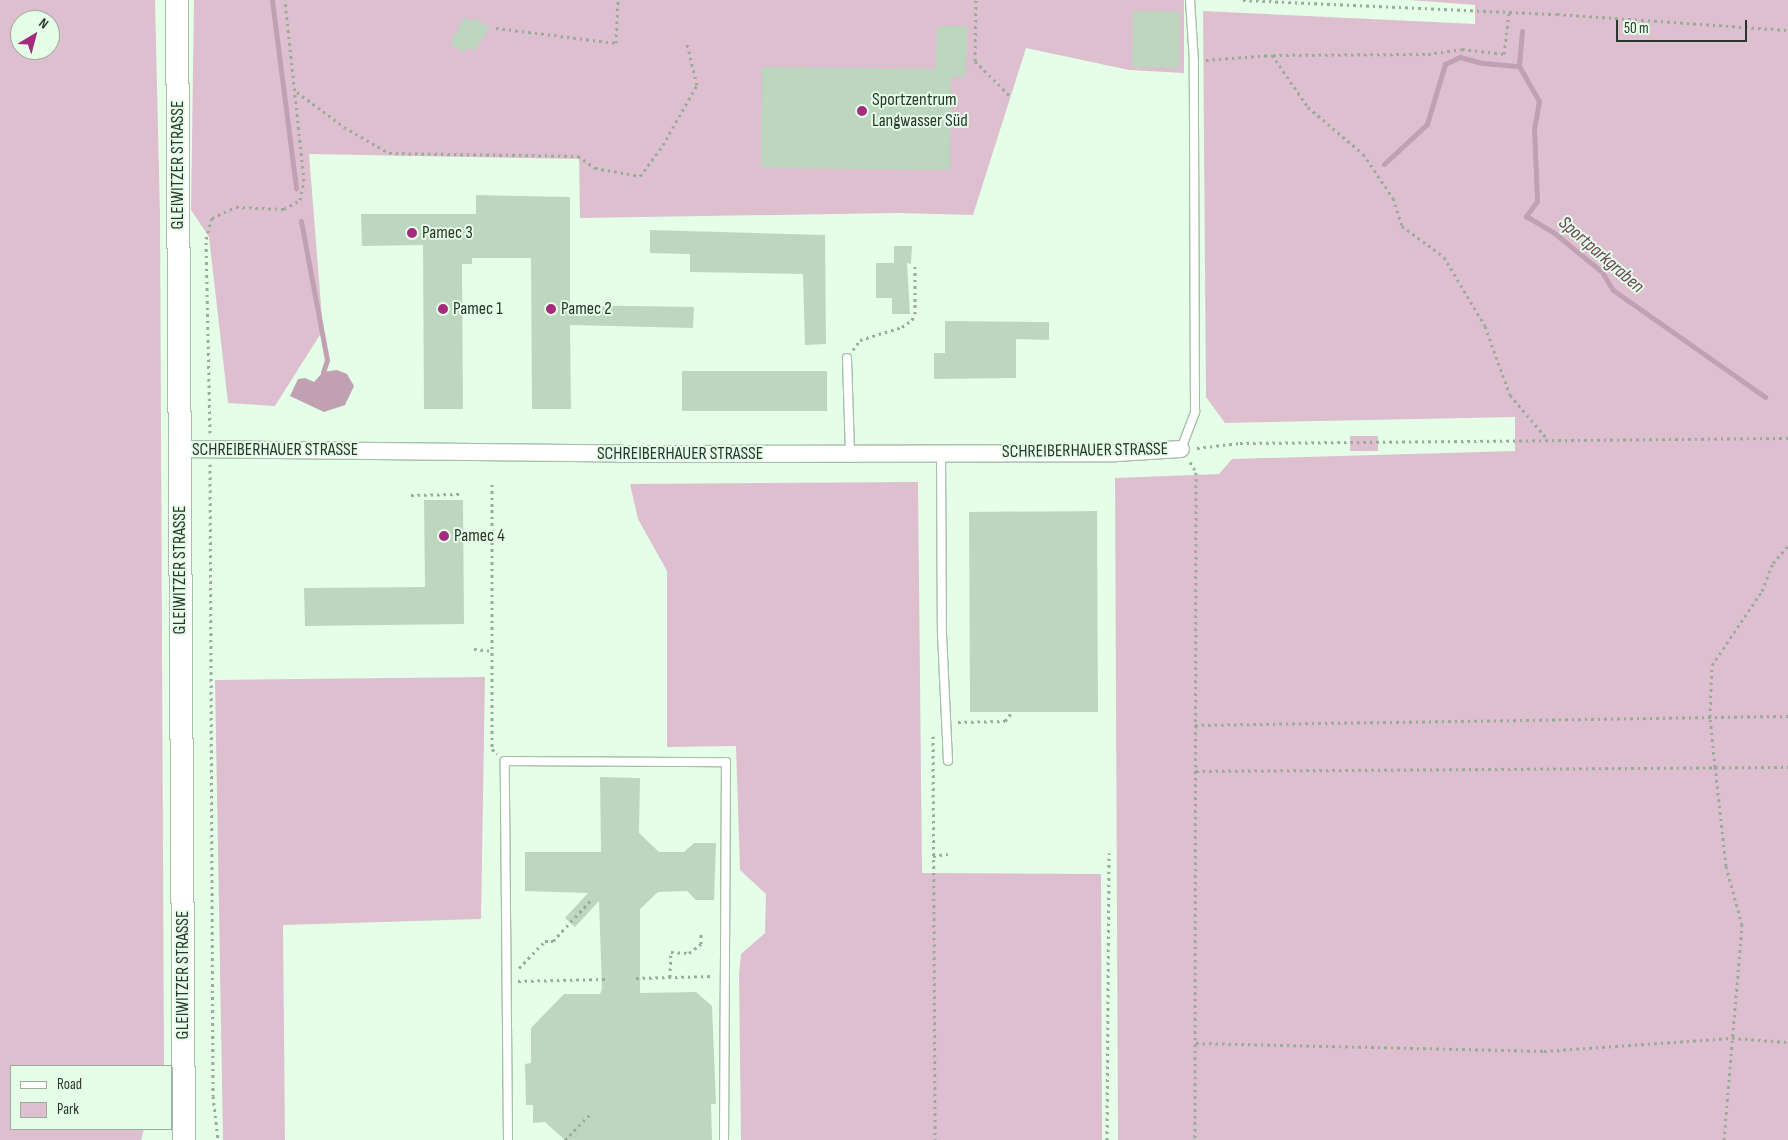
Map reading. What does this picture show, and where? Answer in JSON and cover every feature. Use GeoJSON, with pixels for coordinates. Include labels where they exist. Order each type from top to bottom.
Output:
{"type":"FeatureCollection","features":[{"type":"Feature","properties":{"kind":"main road","name":"GLEIWITZER STRASSE"},"geometry":{"type":"LineString","coordinates":[[177,0],[184,1140]]}},
{"type":"Feature","properties":{"kind":"street","name":"SCHREIBERHAUER STRASSE"},"geometry":{"type":"LineString","coordinates":[[179,450],[850,454],[1117,453],[1181,449]]}},
{"type":"Feature","properties":{"kind":"lane"},"geometry":{"type":"LineString","coordinates":[[1181,449],[1194,412],[1194,62],[1190,0]]}},
{"type":"Feature","properties":{"kind":"lane"},"geometry":{"type":"LineString","coordinates":[[847,358],[850,454]]}},
{"type":"Feature","properties":{"kind":"lane"},"geometry":{"type":"LineString","coordinates":[[941,453],[942,634],[948,761]]}},
{"type":"Feature","properties":{"kind":"lane"},"geometry":{"type":"LineString","coordinates":[[508,1140],[505,761],[726,762],[727,976],[724,1140]]}},
{"type":"Feature","properties":{"kind":"path"},"geometry":{"type":"LineString","coordinates":[[218,1140],[212,1066],[210,451],[206,238],[212,218],[236,207],[284,209],[300,200],[304,181],[297,92],[285,0]]}},
{"type":"Feature","properties":{"kind":"path"},"geometry":{"type":"LineString","coordinates":[[496,28],[616,43],[618,0]]}},
{"type":"Feature","properties":{"kind":"path"},"geometry":{"type":"LineString","coordinates":[[976,0],[975,61],[1011,97]]}},
{"type":"Feature","properties":{"kind":"path"},"geometry":{"type":"LineString","coordinates":[[1243,0],[1557,14],[1788,30]]}},
{"type":"Feature","properties":{"kind":"path"},"geometry":{"type":"LineString","coordinates":[[1194,62],[1272,55],[1428,54],[1462,49],[1504,54],[1509,13]]}},
{"type":"Feature","properties":{"kind":"path"},"geometry":{"type":"LineString","coordinates":[[297,92],[344,127],[389,153],[578,156],[595,168],[640,176],[663,145],[698,85],[687,44]]}},
{"type":"Feature","properties":{"kind":"path"},"geometry":{"type":"LineString","coordinates":[[1272,55],[1308,108],[1363,154],[1393,198],[1402,226],[1444,257],[1485,326],[1510,395],[1548,440]]}},
{"type":"Feature","properties":{"kind":"path"},"geometry":{"type":"LineString","coordinates":[[847,358],[860,340],[902,327],[912,320],[914,314],[915,264]]}},
{"type":"Feature","properties":{"kind":"path"},"geometry":{"type":"LineString","coordinates":[[1195,1140],[1196,472],[1181,449],[1240,443],[1788,438]]}},
{"type":"Feature","properties":{"kind":"path"},"geometry":{"type":"LineString","coordinates":[[492,484],[492,749],[505,761]]}},
{"type":"Feature","properties":{"kind":"path"},"geometry":{"type":"LineString","coordinates":[[411,495],[460,494]]}},
{"type":"Feature","properties":{"kind":"path"},"geometry":{"type":"LineString","coordinates":[[1724,1140],[1742,925],[1726,866],[1710,717],[1712,665],[1762,591],[1773,563],[1788,546]]}},
{"type":"Feature","properties":{"kind":"path"},"geometry":{"type":"LineString","coordinates":[[474,649],[492,651]]}},
{"type":"Feature","properties":{"kind":"path"},"geometry":{"type":"LineString","coordinates":[[1195,725],[1788,716]]}},
{"type":"Feature","properties":{"kind":"path"},"geometry":{"type":"LineString","coordinates":[[1196,771],[1788,767]]}},
{"type":"Feature","properties":{"kind":"path"},"geometry":{"type":"LineString","coordinates":[[1107,1140],[1109,853]]}},
{"type":"Feature","properties":{"kind":"path"},"geometry":{"type":"LineString","coordinates":[[935,1140],[933,856],[948,854]]}},
{"type":"Feature","properties":{"kind":"path"},"geometry":{"type":"LineString","coordinates":[[507,982],[545,941],[554,941],[591,900]]}},
{"type":"Feature","properties":{"kind":"path"},"geometry":{"type":"LineString","coordinates":[[670,977],[670,952],[689,953],[701,944],[702,931]]}},
{"type":"Feature","properties":{"kind":"path"},"geometry":{"type":"LineString","coordinates":[[636,978],[727,976]]}},
{"type":"Feature","properties":{"kind":"path"},"geometry":{"type":"LineString","coordinates":[[507,982],[605,979]]}},
{"type":"Feature","properties":{"kind":"path"},"geometry":{"type":"LineString","coordinates":[[1196,1043],[1544,1051],[1732,1038],[1788,1042]]}},
{"type":"Feature","properties":{"kind":"path"},"geometry":{"type":"LineString","coordinates":[[565,1140],[592,1112]]}},
{"type":"Feature","properties":{"kind":"green space"},"geometry":{"type":"Polygon","coordinates":[[[0,0],[155,0],[160,215],[164,1065],[10,1065],[10,1130],[144,1130],[141,1140],[0,1140],[0,0]]]}},
{"type":"Feature","properties":{"kind":"green space","name":"Sportzentrum Langwasser Süd"},"geometry":{"type":"Polygon","coordinates":[[[194,0],[1184,0],[1184,73],[1129,70],[1026,48],[973,215],[898,213],[580,218],[579,159],[309,154],[323,330],[275,406],[228,403],[209,237],[191,210],[194,0]]]}},
{"type":"Feature","properties":{"kind":"green space"},"geometry":{"type":"Polygon","coordinates":[[[1409,0],[1788,0],[1788,1140],[1118,1140],[1115,478],[1219,474],[1232,459],[1515,451],[1515,417],[1225,423],[1206,397],[1203,11],[1475,24],[1475,5],[1409,0]]]}},
{"type":"Feature","properties":{"kind":"green space"},"geometry":{"type":"Polygon","coordinates":[[[1350,436],[1378,436],[1378,451],[1350,451],[1350,436]]]}},
{"type":"Feature","properties":{"kind":"green space"},"geometry":{"type":"Polygon","coordinates":[[[918,482],[922,873],[1101,874],[1102,1140],[741,1140],[739,975],[741,954],[765,933],[766,894],[740,870],[736,746],[667,747],[667,571],[638,519],[630,484],[918,482]]]}},
{"type":"Feature","properties":{"kind":"green space"},"geometry":{"type":"Polygon","coordinates":[[[485,677],[481,919],[283,925],[285,1140],[223,1140],[215,680],[485,677]]]}},
{"type":"Feature","properties":{"kind":"shaded area"},"geometry":{"type":"Polygon","coordinates":[[[337,370],[347,374],[354,386],[345,405],[324,412],[290,396],[298,379],[305,378],[314,382],[323,372],[337,370]]]}},
{"type":"Feature","properties":{"kind":"building"},"geometry":{"type":"Polygon","coordinates":[[[1133,11],[1180,12],[1179,68],[1132,67],[1133,11]]]}},
{"type":"Feature","properties":{"kind":"building"},"geometry":{"type":"Polygon","coordinates":[[[464,17],[471,22],[474,18],[490,28],[474,51],[468,47],[464,53],[450,44],[464,17]]]}},
{"type":"Feature","properties":{"kind":"building"},"geometry":{"type":"Polygon","coordinates":[[[937,26],[968,26],[965,77],[951,77],[950,170],[761,168],[762,67],[936,69],[937,26]]]}},
{"type":"Feature","properties":{"kind":"building"},"geometry":{"type":"Polygon","coordinates":[[[476,195],[570,197],[570,305],[694,307],[693,328],[570,325],[571,409],[532,409],[531,258],[472,258],[472,264],[462,264],[463,409],[424,409],[423,245],[362,246],[361,214],[476,214],[476,195]]]}},
{"type":"Feature","properties":{"kind":"building"},"geometry":{"type":"Polygon","coordinates":[[[650,230],[825,235],[826,344],[805,345],[803,274],[690,272],[690,254],[650,253],[650,230]]]}},
{"type":"Feature","properties":{"kind":"building"},"geometry":{"type":"Polygon","coordinates":[[[894,246],[912,246],[911,264],[907,263],[910,314],[892,314],[892,298],[876,298],[876,263],[894,263],[894,246]]]}},
{"type":"Feature","properties":{"kind":"building"},"geometry":{"type":"Polygon","coordinates":[[[945,321],[1049,322],[1049,340],[1016,339],[1016,378],[934,379],[934,353],[945,353],[945,321]]]}},
{"type":"Feature","properties":{"kind":"building"},"geometry":{"type":"Polygon","coordinates":[[[682,371],[827,371],[827,411],[682,411],[682,371]]]}},
{"type":"Feature","properties":{"kind":"building","name":"Pamec 4"},"geometry":{"type":"Polygon","coordinates":[[[424,500],[463,500],[464,624],[305,626],[304,588],[425,587],[424,500]]]}},
{"type":"Feature","properties":{"kind":"building"},"geometry":{"type":"Polygon","coordinates":[[[1097,511],[1098,712],[970,712],[969,512],[1097,511]]]}},
{"type":"Feature","properties":{"kind":"building"},"geometry":{"type":"Polygon","coordinates":[[[600,777],[640,778],[639,833],[659,852],[684,852],[694,843],[716,843],[714,900],[696,900],[687,891],[658,892],[640,909],[640,993],[696,992],[712,1006],[716,1104],[711,1104],[712,1140],[565,1140],[545,1122],[533,1123],[533,1105],[526,1105],[525,1064],[531,1063],[531,1028],[564,994],[600,994],[602,989],[599,901],[575,927],[565,918],[588,893],[525,891],[525,852],[601,852],[600,777]]]}},
{"type":"Feature","properties":{"kind":"waterway"},"geometry":{"type":"LineString","coordinates":[[272,0],[296,188]]}},
{"type":"Feature","properties":{"kind":"waterway","name":"Sportparkgraben"},"geometry":{"type":"LineString","coordinates":[[1522,31],[1519,66],[1539,101],[1534,128],[1537,201],[1526,216],[1553,232],[1602,272],[1613,290],[1765,397]]}},
{"type":"Feature","properties":{"kind":"waterway"},"geometry":{"type":"LineString","coordinates":[[1384,164],[1427,124],[1445,64],[1460,57],[1483,63],[1519,66]]}},
{"type":"Feature","properties":{"kind":"waterway"},"geometry":{"type":"LineString","coordinates":[[301,221],[327,360],[323,372]]}},
{"type":"Feature","properties":{"kind":"place","name":"Sportzentrum Langwasser Süd"},"geometry":{"type":"Point","coordinates":[862,111]}},
{"type":"Feature","properties":{"kind":"place","name":"Pamec 3"},"geometry":{"type":"Point","coordinates":[412,233]}},
{"type":"Feature","properties":{"kind":"place","name":"Pamec 1"},"geometry":{"type":"Point","coordinates":[443,309]}},
{"type":"Feature","properties":{"kind":"place","name":"Pamec 2"},"geometry":{"type":"Point","coordinates":[551,309]}},
{"type":"Feature","properties":{"kind":"place","name":"Pamec 4"},"geometry":{"type":"Point","coordinates":[444,536]}}]}
